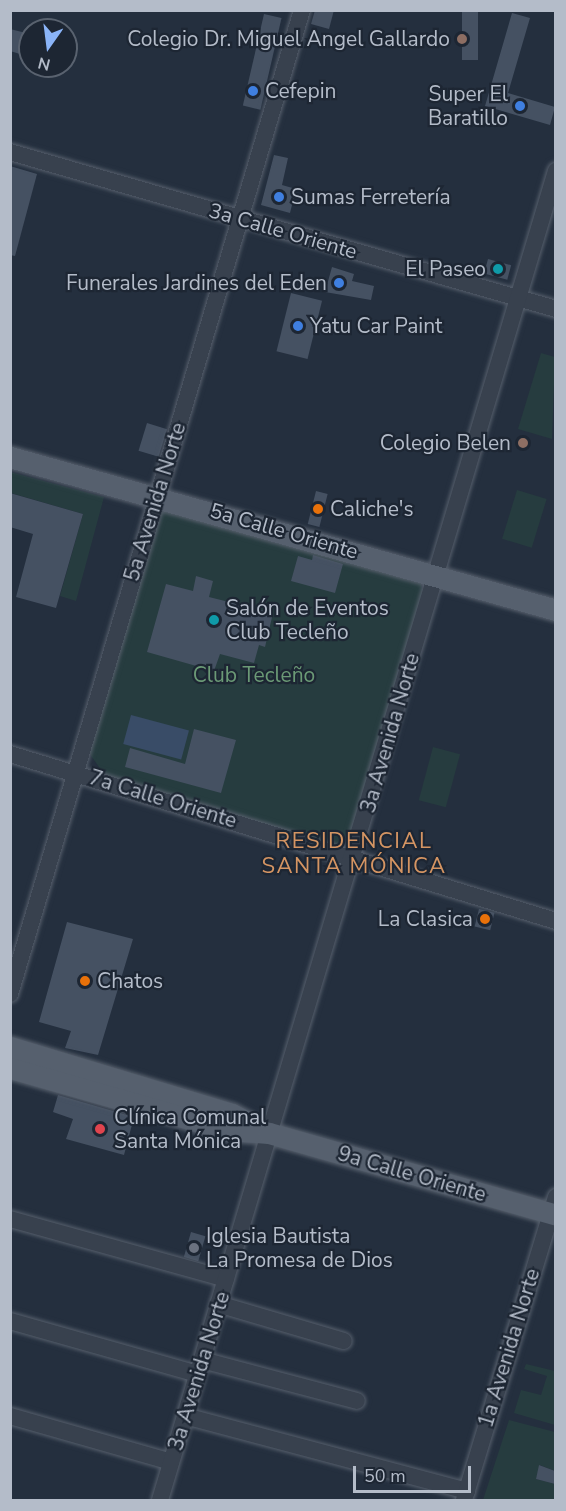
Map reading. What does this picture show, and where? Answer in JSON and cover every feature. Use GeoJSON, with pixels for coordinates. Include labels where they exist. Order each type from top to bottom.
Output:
{"type":"FeatureCollection","features":[{"type":"Feature","properties":{"kind":"main road","name":"5a Calle Oriente"},"geometry":{"type":"LineString","coordinates":[[10,457],[157,495],[555,610]]}},
{"type":"Feature","properties":{"kind":"main road","name":"9a Calle Oriente"},"geometry":{"type":"LineString","coordinates":[[10,1047],[232,1113],[269,1133]]}},
{"type":"Feature","properties":{"kind":"main road","name":"9a Calle Oriente"},"geometry":{"type":"LineString","coordinates":[[10,1068],[226,1130],[269,1133],[554,1208]]}},
{"type":"Feature","properties":{"kind":"street","name":"5a Avenida Norte"},"geometry":{"type":"LineString","coordinates":[[10,994],[302,10]]}},
{"type":"Feature","properties":{"kind":"street","name":"3a Calle Oriente"},"geometry":{"type":"LineString","coordinates":[[10,152],[555,309]]}},
{"type":"Feature","properties":{"kind":"street","name":"3a Avenida Norte"},"geometry":{"type":"LineString","coordinates":[[160,1500],[353,858],[555,171]]}},
{"type":"Feature","properties":{"kind":"street","name":"7a Calle Oriente"},"geometry":{"type":"LineString","coordinates":[[10,754],[76,772],[555,921]]}},
{"type":"Feature","properties":{"kind":"street","name":"1a Avenida Norte"},"geometry":{"type":"LineString","coordinates":[[465,1496],[554,1208]]}},
{"type":"Feature","properties":{"kind":"street"},"geometry":{"type":"LineString","coordinates":[[10,1219],[226,1279]]}},
{"type":"Feature","properties":{"kind":"street"},"geometry":{"type":"LineString","coordinates":[[218,1304],[344,1341]]}},
{"type":"Feature","properties":{"kind":"street"},"geometry":{"type":"LineString","coordinates":[[10,1321],[200,1367],[357,1401]]}},
{"type":"Feature","properties":{"kind":"street"},"geometry":{"type":"LineString","coordinates":[[10,1416],[171,1462]]}},
{"type":"Feature","properties":{"kind":"street"},"geometry":{"type":"LineString","coordinates":[[185,1416],[465,1496]]}},
{"type":"Feature","properties":{"kind":"green space"},"geometry":{"type":"Polygon","coordinates":[[[541,353],[555,357],[552,439],[518,429],[541,353]]]}},
{"type":"Feature","properties":{"kind":"green space"},"geometry":{"type":"Polygon","coordinates":[[[10,472],[104,497],[76,601],[60,596],[83,514],[11,493],[10,472]]]}},
{"type":"Feature","properties":{"kind":"green space"},"geometry":{"type":"Polygon","coordinates":[[[517,490],[547,499],[532,548],[502,539],[517,490]]]}},
{"type":"Feature","properties":{"kind":"green space","name":"Club Tecleño"},"geometry":{"type":"Polygon","coordinates":[[[173,505],[418,573],[424,596],[353,830],[336,847],[106,777],[87,750],[156,514],[173,505]]]}},
{"type":"Feature","properties":{"kind":"green space"},"geometry":{"type":"Polygon","coordinates":[[[433,747],[460,754],[446,807],[419,800],[433,747]]]}},
{"type":"Feature","properties":{"kind":"green space"},"geometry":{"type":"Polygon","coordinates":[[[526,1364],[555,1371],[555,1425],[514,1413],[521,1390],[541,1395],[547,1376],[524,1369],[526,1364]]]}},
{"type":"Feature","properties":{"kind":"green space"},"geometry":{"type":"Polygon","coordinates":[[[509,1420],[555,1432],[555,1471],[540,1465],[536,1479],[555,1484],[555,1500],[483,1500],[509,1420]]]}},
{"type":"Feature","properties":{"kind":"water"},"geometry":{"type":"Polygon","coordinates":[[[131,715],[189,731],[181,760],[123,744],[131,715]]]}},
{"type":"Feature","properties":{"kind":"building"},"geometry":{"type":"Polygon","coordinates":[[[315,10],[334,10],[329,29],[311,24],[315,10]]]}},
{"type":"Feature","properties":{"kind":"building"},"geometry":{"type":"Polygon","coordinates":[[[462,10],[478,10],[478,60],[462,60],[462,10]]]}},
{"type":"Feature","properties":{"kind":"building"},"geometry":{"type":"Polygon","coordinates":[[[512,13],[530,18],[508,93],[555,107],[550,125],[485,106],[512,13]]]}},
{"type":"Feature","properties":{"kind":"building"},"geometry":{"type":"Polygon","coordinates":[[[264,14],[282,18],[260,110],[243,106],[264,14]]]}},
{"type":"Feature","properties":{"kind":"building"},"geometry":{"type":"Polygon","coordinates":[[[10,29],[18,31],[18,53],[10,51],[10,29]]]}},
{"type":"Feature","properties":{"kind":"building","name":"Sumas Ferretería"},"geometry":{"type":"Polygon","coordinates":[[[274,155],[288,158],[282,185],[296,189],[290,213],[261,205],[274,155]]]}},
{"type":"Feature","properties":{"kind":"building"},"geometry":{"type":"Polygon","coordinates":[[[10,166],[37,174],[15,256],[10,255],[10,166]]]}},
{"type":"Feature","properties":{"kind":"building","name":"El Paseo"},"geometry":{"type":"Polygon","coordinates":[[[488,259],[511,265],[507,280],[484,273],[488,259]]]}},
{"type":"Feature","properties":{"kind":"building","name":"Funerales Jardines del Eden"},"geometry":{"type":"Polygon","coordinates":[[[332,267],[354,274],[352,281],[374,286],[371,300],[325,292],[332,267]]]}},
{"type":"Feature","properties":{"kind":"building","name":"Yatu Car Paint"},"geometry":{"type":"Polygon","coordinates":[[[291,293],[322,301],[308,359],[276,351],[291,293]]]}},
{"type":"Feature","properties":{"kind":"building"},"geometry":{"type":"Polygon","coordinates":[[[147,423],[167,429],[159,457],[139,451],[147,423]]]}},
{"type":"Feature","properties":{"kind":"building","name":"Caliche's"},"geometry":{"type":"Polygon","coordinates":[[[316,491],[328,494],[319,527],[308,524],[316,491]]]}},
{"type":"Feature","properties":{"kind":"building"},"geometry":{"type":"Polygon","coordinates":[[[10,493],[83,514],[56,608],[16,597],[33,534],[10,527],[10,493]]]}},
{"type":"Feature","properties":{"kind":"building"},"geometry":{"type":"Polygon","coordinates":[[[313,555],[343,564],[335,593],[291,581],[298,556],[312,560],[313,555]]]}},
{"type":"Feature","properties":{"kind":"building","name":"Salón de Eventos Club Tecleño"},"geometry":{"type":"Polygon","coordinates":[[[196,576],[213,581],[209,597],[273,613],[265,647],[259,645],[254,663],[220,654],[214,671],[147,652],[166,584],[193,591],[196,576]]]}},
{"type":"Feature","properties":{"kind":"building"},"geometry":{"type":"Polygon","coordinates":[[[194,729],[236,740],[221,793],[125,767],[130,748],[185,764],[194,729]]]}},
{"type":"Feature","properties":{"kind":"building","name":"La Clasica"},"geometry":{"type":"Polygon","coordinates":[[[479,909],[495,913],[490,930],[475,926],[479,909]]]}},
{"type":"Feature","properties":{"kind":"building","name":"Chatos"},"geometry":{"type":"Polygon","coordinates":[[[67,922],[133,939],[98,1055],[65,1048],[71,1031],[39,1022],[67,922]]]}},
{"type":"Feature","properties":{"kind":"building","name":"Clínica Comunal Santa Mónica"},"geometry":{"type":"Polygon","coordinates":[[[58,1095],[134,1117],[124,1155],[66,1139],[73,1119],[53,1112],[58,1095]]]}},
{"type":"Feature","properties":{"kind":"building","name":"Iglesia Bautista La Promesa de Dios"},"geometry":{"type":"Polygon","coordinates":[[[191,1232],[205,1236],[198,1261],[184,1257],[191,1232]]]}},
{"type":"Feature","properties":{"kind":"building"},"geometry":{"type":"Polygon","coordinates":[[[539,1465],[555,1471],[555,1484],[536,1479],[539,1465]]]}},
{"type":"Feature","properties":{"kind":"place","name":"Colegio Dr. Miguel Angel Gallardo"},"geometry":{"type":"Point","coordinates":[462,39]}},
{"type":"Feature","properties":{"kind":"place","name":"Cefepin"},"geometry":{"type":"Point","coordinates":[253,91]}},
{"type":"Feature","properties":{"kind":"place","name":"Super El Baratillo"},"geometry":{"type":"Point","coordinates":[520,106]}},
{"type":"Feature","properties":{"kind":"place","name":"Sumas Ferretería"},"geometry":{"type":"Point","coordinates":[279,197]}},
{"type":"Feature","properties":{"kind":"place","name":"El Paseo"},"geometry":{"type":"Point","coordinates":[498,269]}},
{"type":"Feature","properties":{"kind":"place","name":"Funerales Jardines del Eden"},"geometry":{"type":"Point","coordinates":[339,283]}},
{"type":"Feature","properties":{"kind":"place","name":"Yatu Car Paint"},"geometry":{"type":"Point","coordinates":[298,326]}},
{"type":"Feature","properties":{"kind":"place","name":"Colegio Belen"},"geometry":{"type":"Point","coordinates":[523,443]}},
{"type":"Feature","properties":{"kind":"place","name":"Caliche's"},"geometry":{"type":"Point","coordinates":[318,509]}},
{"type":"Feature","properties":{"kind":"place","name":"Salón de Eventos Club Tecleño"},"geometry":{"type":"Point","coordinates":[214,620]}},
{"type":"Feature","properties":{"kind":"place","name":"La Clasica"},"geometry":{"type":"Point","coordinates":[485,919]}},
{"type":"Feature","properties":{"kind":"place","name":"Chatos"},"geometry":{"type":"Point","coordinates":[85,981]}},
{"type":"Feature","properties":{"kind":"place","name":"Clínica Comunal Santa Mónica"},"geometry":{"type":"Point","coordinates":[100,1129]}},
{"type":"Feature","properties":{"kind":"place","name":"Iglesia Bautista La Promesa de Dios"},"geometry":{"type":"Point","coordinates":[194,1248]}},
{"type":"Feature","properties":{"kind":"district","name":"RESIDENCIAL SANTA MÓNICA"},"geometry":{"type":"Point","coordinates":[354,854]}}]}
